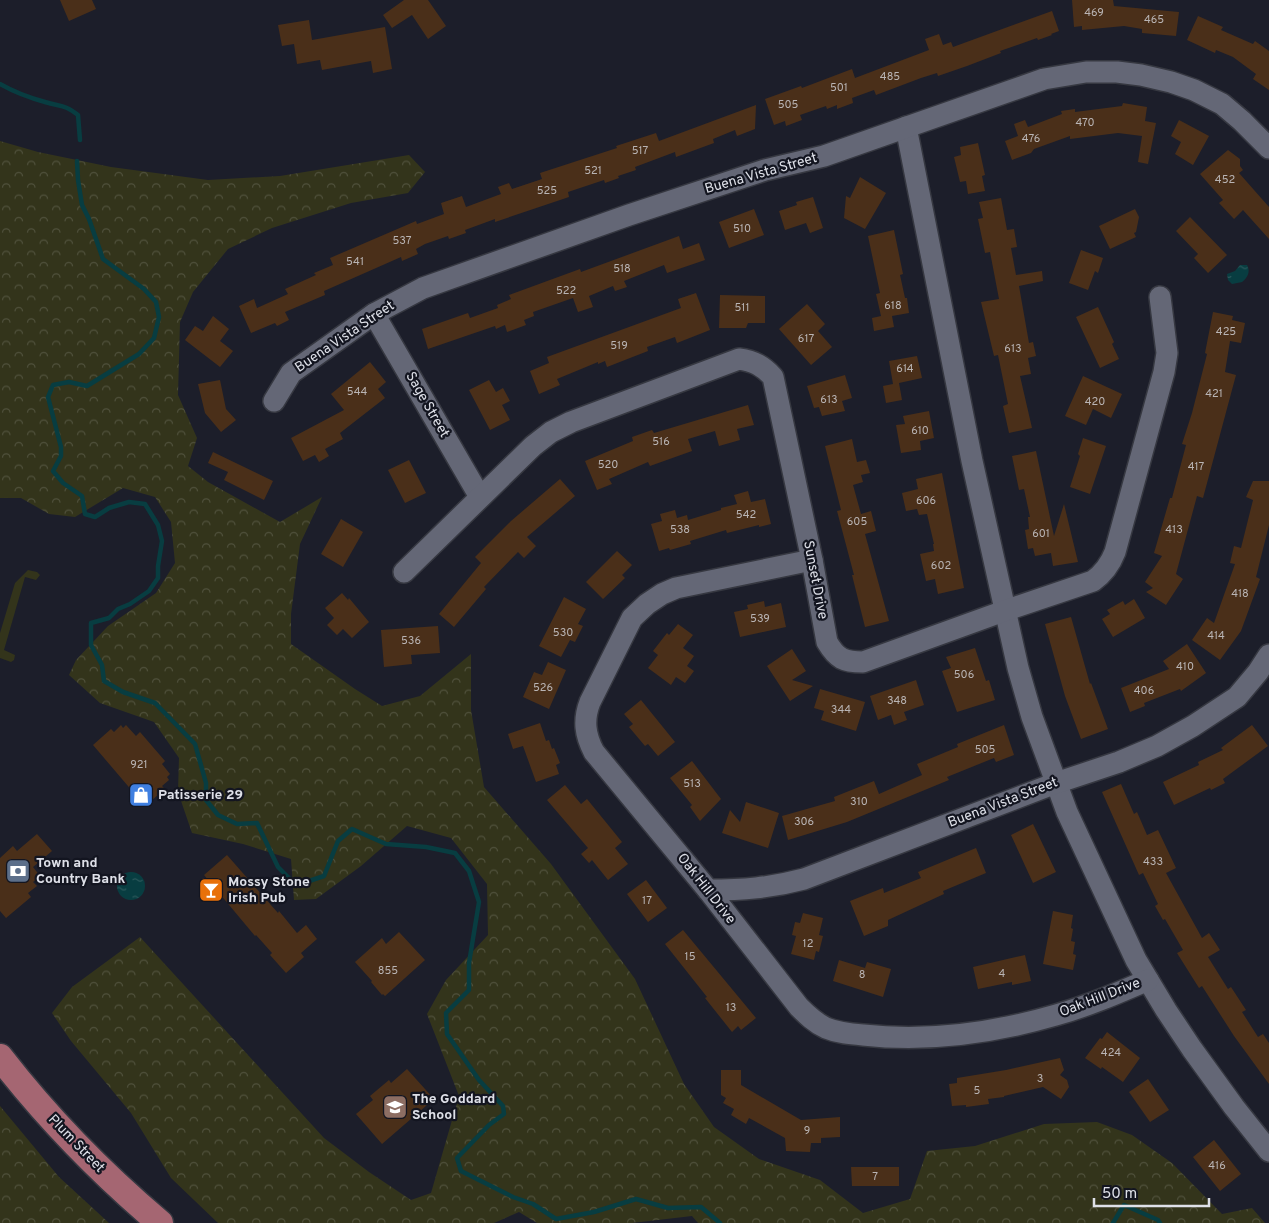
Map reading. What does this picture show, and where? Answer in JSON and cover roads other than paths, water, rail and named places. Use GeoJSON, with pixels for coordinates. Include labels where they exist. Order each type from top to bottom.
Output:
{"type":"FeatureCollection","features":[{"type":"Feature","properties":{"kind":"main road","name":"Plum Street"},"geometry":{"type":"LineString","coordinates":[[0,1057],[62,1131],[100,1170],[160,1223]]}},
{"type":"Feature","properties":{"kind":"street","name":"Buena Vista Street"},"geometry":{"type":"LineString","coordinates":[[274,401],[291,373],[374,314],[423,288],[455,275],[711,188],[765,170],[824,156],[1044,79],[1086,72],[1117,72],[1149,76],[1172,82],[1194,90],[1222,104],[1269,148]]}},
{"type":"Feature","properties":{"kind":"street"},"geometry":{"type":"LineString","coordinates":[[906,127],[972,461],[1004,611],[1032,717],[1084,849],[1136,960],[1192,1050],[1269,1151]]}},
{"type":"Feature","properties":{"kind":"street","name":"Sunset Drive"},"geometry":{"type":"LineString","coordinates":[[404,572],[480,497],[551,432],[571,422],[739,359],[752,361],[765,368],[773,377],[812,560],[827,642],[832,652],[841,659],[850,662],[863,662],[1093,581],[1104,573],[1110,563],[1164,372],[1167,353],[1160,297]]}},
{"type":"Feature","properties":{"kind":"street","name":"Sage Street"},"geometry":{"type":"LineString","coordinates":[[374,314],[480,497]]}},
{"type":"Feature","properties":{"kind":"street","name":"Oak Hill Drive"},"geometry":{"type":"LineString","coordinates":[[812,560],[676,588],[662,594],[647,604],[632,618],[592,697],[586,713],[585,726],[588,740],[594,752],[708,890],[799,1007],[811,1019],[841,1033],[914,1037],[953,1035],[1009,1026],[1071,1010],[1148,980]]}},
{"type":"Feature","properties":{"kind":"street","name":"Buena Vista Street"},"geometry":{"type":"LineString","coordinates":[[708,890],[750,890],[776,887],[804,880],[1056,782],[1118,762],[1157,746],[1193,726],[1237,697],[1258,672],[1269,655]]}},
{"type":"Feature","properties":{"kind":"water"},"geometry":{"type":"Polygon","coordinates":[[[1240,265],[1247,265],[1248,275],[1242,282],[1232,284],[1228,280],[1227,274],[1235,271],[1240,265]]]}},
{"type":"Feature","properties":{"kind":"water"},"geometry":{"type":"Polygon","coordinates":[[[131,872],[141,876],[145,886],[141,896],[131,900],[121,896],[117,886],[121,876],[131,872]]]}},
{"type":"Feature","properties":{"kind":"waterway"},"geometry":{"type":"LineString","coordinates":[[0,84],[28,97],[62,106],[73,111],[78,115],[80,140]]}},
{"type":"Feature","properties":{"kind":"waterway"},"geometry":{"type":"LineString","coordinates":[[77,161],[82,205],[103,259],[144,289],[156,302],[159,317],[154,338],[139,354],[87,386],[69,382],[53,385],[48,397],[61,447],[61,456],[53,471],[63,483],[82,496],[85,514],[95,517],[109,508],[129,502],[145,504],[158,525],[162,541],[158,578],[149,591],[130,604],[118,609],[109,618],[91,623],[91,645],[102,665],[104,681],[123,692],[155,703],[195,744],[206,783],[206,800],[218,815],[237,824],[257,823],[278,867],[293,882],[309,881],[324,876],[338,841],[352,829],[386,844],[426,847],[455,853],[469,871],[479,902],[469,963],[469,990],[446,1013],[447,1034],[479,1080],[503,1106],[504,1114],[489,1125],[457,1158],[461,1171],[513,1197],[533,1204],[556,1219],[594,1212],[636,1199],[668,1208],[701,1207],[720,1223]]}},
{"type":"Feature","properties":{"kind":"waterway"},"geometry":{"type":"LineString","coordinates":[[1113,1223],[1124,1205],[1158,1220],[1160,1223]]}},
{"type":"Feature","properties":{"kind":"place","name":"Patisserie 29"},"geometry":{"type":"Point","coordinates":[141,795]}},
{"type":"Feature","properties":{"kind":"place","name":"Town and Country Bank"},"geometry":{"type":"Point","coordinates":[18,871]}},
{"type":"Feature","properties":{"kind":"place","name":"Mossy Stone Irish Pub"},"geometry":{"type":"Point","coordinates":[211,890]}},
{"type":"Feature","properties":{"kind":"place","name":"The Goddard School"},"geometry":{"type":"Point","coordinates":[395,1107]}}]}
